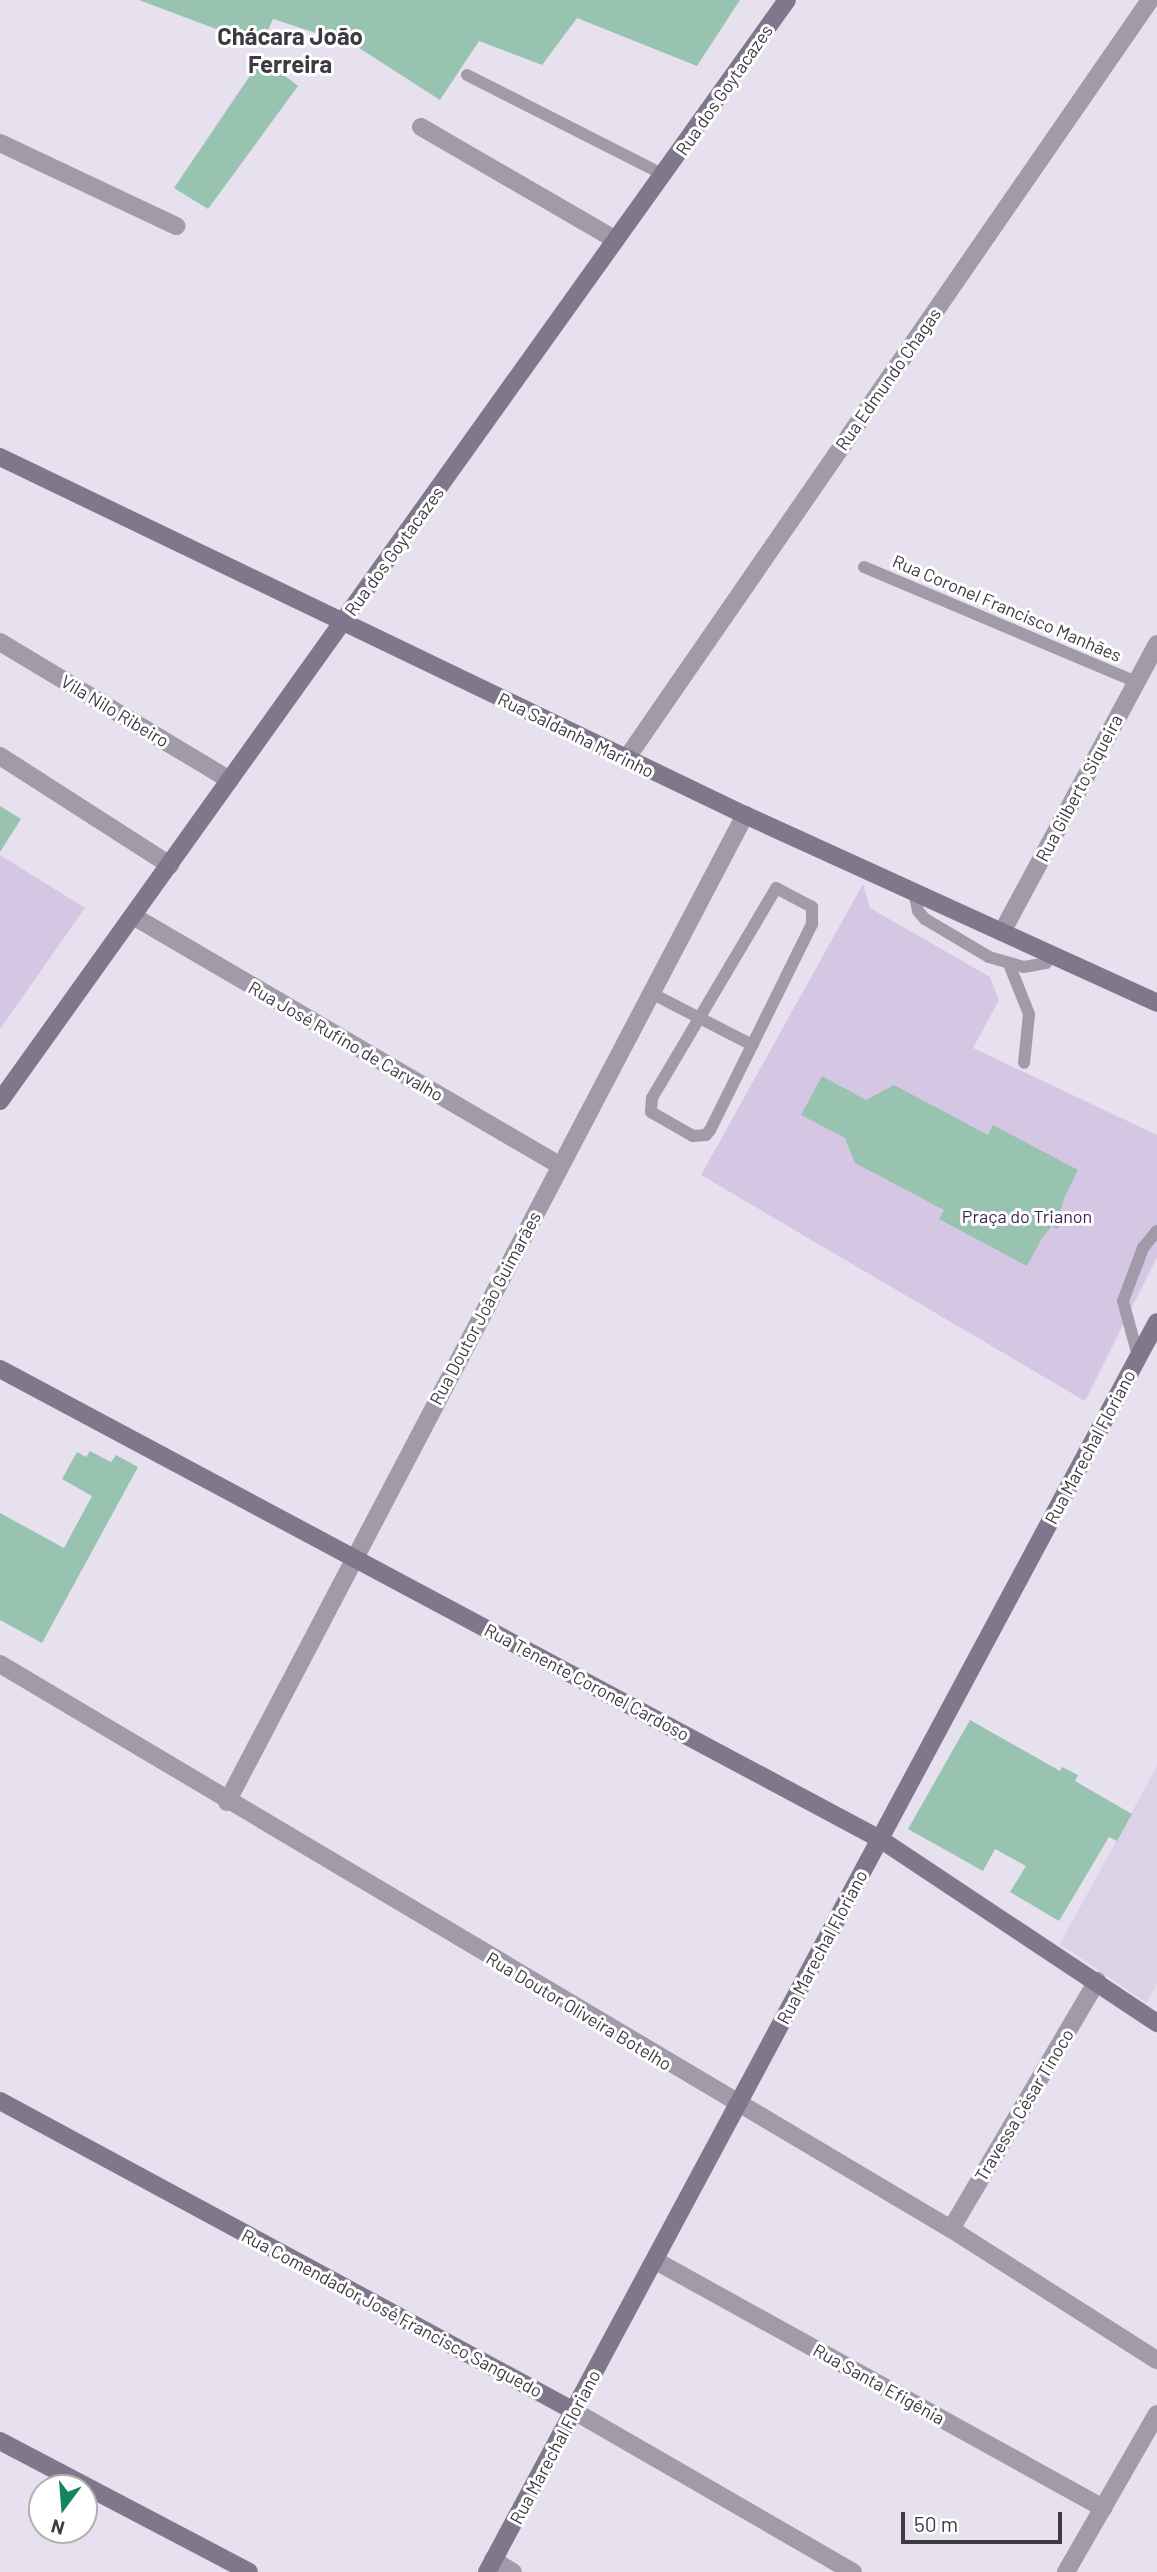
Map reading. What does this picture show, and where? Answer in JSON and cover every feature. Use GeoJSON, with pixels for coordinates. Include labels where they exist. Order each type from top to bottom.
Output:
{"type":"FeatureCollection","features":[{"type":"Feature","properties":{"kind":"main road","name":"Rua dos Goytacazes"},"geometry":{"type":"LineString","coordinates":[[0,1101],[787,0]]}},
{"type":"Feature","properties":{"kind":"main road","name":"Rua Saldanha Marinho"},"geometry":{"type":"LineString","coordinates":[[0,457],[626,759],[1157,1003]]}},
{"type":"Feature","properties":{"kind":"main road","name":"Rua Marechal Floriano"},"geometry":{"type":"LineString","coordinates":[[490,2566],[656,2261],[1157,1322]]}},
{"type":"Feature","properties":{"kind":"main road","name":"Rua Tenente Coronel Cardoso"},"geometry":{"type":"LineString","coordinates":[[0,1369],[880,1839],[1157,2022]]}},
{"type":"Feature","properties":{"kind":"main road","name":"Rua Comendador José Francisco Sanguedo"},"geometry":{"type":"LineString","coordinates":[[0,2101],[574,2411]]}},
{"type":"Feature","properties":{"kind":"main road"},"geometry":{"type":"LineString","coordinates":[[0,2441],[249,2572]]}},
{"type":"Feature","properties":{"kind":"street","name":"Rua Edmundo Chagas"},"geometry":{"type":"LineString","coordinates":[[626,759],[1150,0]]}},
{"type":"Feature","properties":{"kind":"street"},"geometry":{"type":"LineString","coordinates":[[421,127],[616,240]]}},
{"type":"Feature","properties":{"kind":"street"},"geometry":{"type":"LineString","coordinates":[[0,143],[176,226]]}},
{"type":"Feature","properties":{"kind":"street","name":"Vila Nilo Ribeiro"},"geometry":{"type":"LineString","coordinates":[[0,642],[230,780]]}},
{"type":"Feature","properties":{"kind":"street","name":"Rua Gilberto Siqueira"},"geometry":{"type":"LineString","coordinates":[[1002,932],[1157,644]]}},
{"type":"Feature","properties":{"kind":"street"},"geometry":{"type":"LineString","coordinates":[[0,756],[170,865]]}},
{"type":"Feature","properties":{"kind":"street","name":"Rua Doutor João Guimarães"},"geometry":{"type":"LineString","coordinates":[[228,1801],[745,815]]}},
{"type":"Feature","properties":{"kind":"street","name":"Rua José Rufino de Carvalho"},"geometry":{"type":"LineString","coordinates":[[133,916],[560,1166]]}},
{"type":"Feature","properties":{"kind":"street","name":"Rua Doutor Oliveira Botelho"},"geometry":{"type":"LineString","coordinates":[[0,1664],[737,2105],[951,2229],[1157,2360]]}},
{"type":"Feature","properties":{"kind":"street","name":"Travessa César Tinoco"},"geometry":{"type":"LineString","coordinates":[[951,2229],[1097,1981]]}},
{"type":"Feature","properties":{"kind":"street","name":"Rua Santa Efigênia"},"geometry":{"type":"LineString","coordinates":[[656,2261],[1103,2508]]}},
{"type":"Feature","properties":{"kind":"street","name":"Rua Comendador José Francisco Sanguedo"},"geometry":{"type":"LineString","coordinates":[[574,2411],[853,2572]]}},
{"type":"Feature","properties":{"kind":"street"},"geometry":{"type":"LineString","coordinates":[[1066,2572],[1157,2414]]}},
{"type":"Feature","properties":{"kind":"street"},"geometry":{"type":"LineString","coordinates":[[490,2566],[513,2572]]}},
{"type":"Feature","properties":{"kind":"lane"},"geometry":{"type":"LineString","coordinates":[[467,75],[664,175]]}},
{"type":"Feature","properties":{"kind":"lane","name":"Rua Coronel Francisco Manhães"},"geometry":{"type":"LineString","coordinates":[[864,567],[1136,682]]}},
{"type":"Feature","properties":{"kind":"lane"},"geometry":{"type":"LineString","coordinates":[[783,890],[812,907],[812,924],[751,1045],[706,1135],[693,1136],[656,1116],[650,1105],[773,891],[783,890]]}},
{"type":"Feature","properties":{"kind":"lane"},"geometry":{"type":"LineString","coordinates":[[914,892],[918,911],[925,919],[1009,964],[1037,966],[1053,955]]}},
{"type":"Feature","properties":{"kind":"lane"},"geometry":{"type":"LineString","coordinates":[[1009,964],[1029,1014],[1024,1063]]}},
{"type":"Feature","properties":{"kind":"lane"},"geometry":{"type":"LineString","coordinates":[[651,993],[751,1045]]}},
{"type":"Feature","properties":{"kind":"lane"},"geometry":{"type":"LineString","coordinates":[[1139,1356],[1123,1301],[1143,1248],[1157,1231]]}},
{"type":"Feature","properties":{"kind":"shaded area"},"geometry":{"type":"Polygon","coordinates":[[[1157,1766],[1157,1984],[1147,2003],[1060,1944],[1157,1766]]]}},
{"type":"Feature","properties":{"kind":"green space"},"geometry":{"type":"Polygon","coordinates":[[[0,855],[85,908],[0,1029],[0,855]]]}},
{"type":"Feature","properties":{"kind":"green space","name":"Praça do Trianon"},"geometry":{"type":"Polygon","coordinates":[[[863,884],[870,908],[990,977],[999,1000],[973,1048],[1157,1135],[1157,1257],[1085,1401],[701,1175],[863,884]]]}},
{"type":"Feature","properties":{"kind":"building"},"geometry":{"type":"Polygon","coordinates":[[[139,0],[740,0],[697,66],[577,18],[542,65],[479,41],[440,100],[356,46],[273,19],[261,46],[139,0]]]}},
{"type":"Feature","properties":{"kind":"building"},"geometry":{"type":"Polygon","coordinates":[[[262,58],[298,86],[208,209],[174,188],[262,58]]]}},
{"type":"Feature","properties":{"kind":"building"},"geometry":{"type":"Polygon","coordinates":[[[0,806],[21,819],[0,852],[0,806]]]}},
{"type":"Feature","properties":{"kind":"building"},"geometry":{"type":"Polygon","coordinates":[[[822,1076],[866,1100],[894,1085],[988,1135],[993,1125],[1078,1170],[1065,1196],[1060,1212],[1065,1215],[1058,1229],[1052,1226],[1042,1238],[1027,1266],[939,1219],[944,1210],[855,1163],[845,1138],[801,1115],[822,1076]]]}},
{"type":"Feature","properties":{"kind":"building"},"geometry":{"type":"Polygon","coordinates":[[[90,1451],[111,1462],[116,1455],[138,1467],[42,1643],[0,1620],[0,1513],[64,1548],[92,1496],[62,1479],[77,1452],[86,1457],[90,1451]]]}},
{"type":"Feature","properties":{"kind":"building"},"geometry":{"type":"Polygon","coordinates":[[[970,1720],[1060,1771],[1062,1767],[1078,1775],[1075,1781],[1132,1814],[1117,1841],[1109,1837],[1059,1921],[1010,1892],[1026,1866],[995,1849],[983,1871],[908,1829],[970,1720]]]}},
{"type":"Feature","properties":{"kind":"district","name":"Chácara João Ferreira"},"geometry":{"type":"Point","coordinates":[290,50]}}]}
